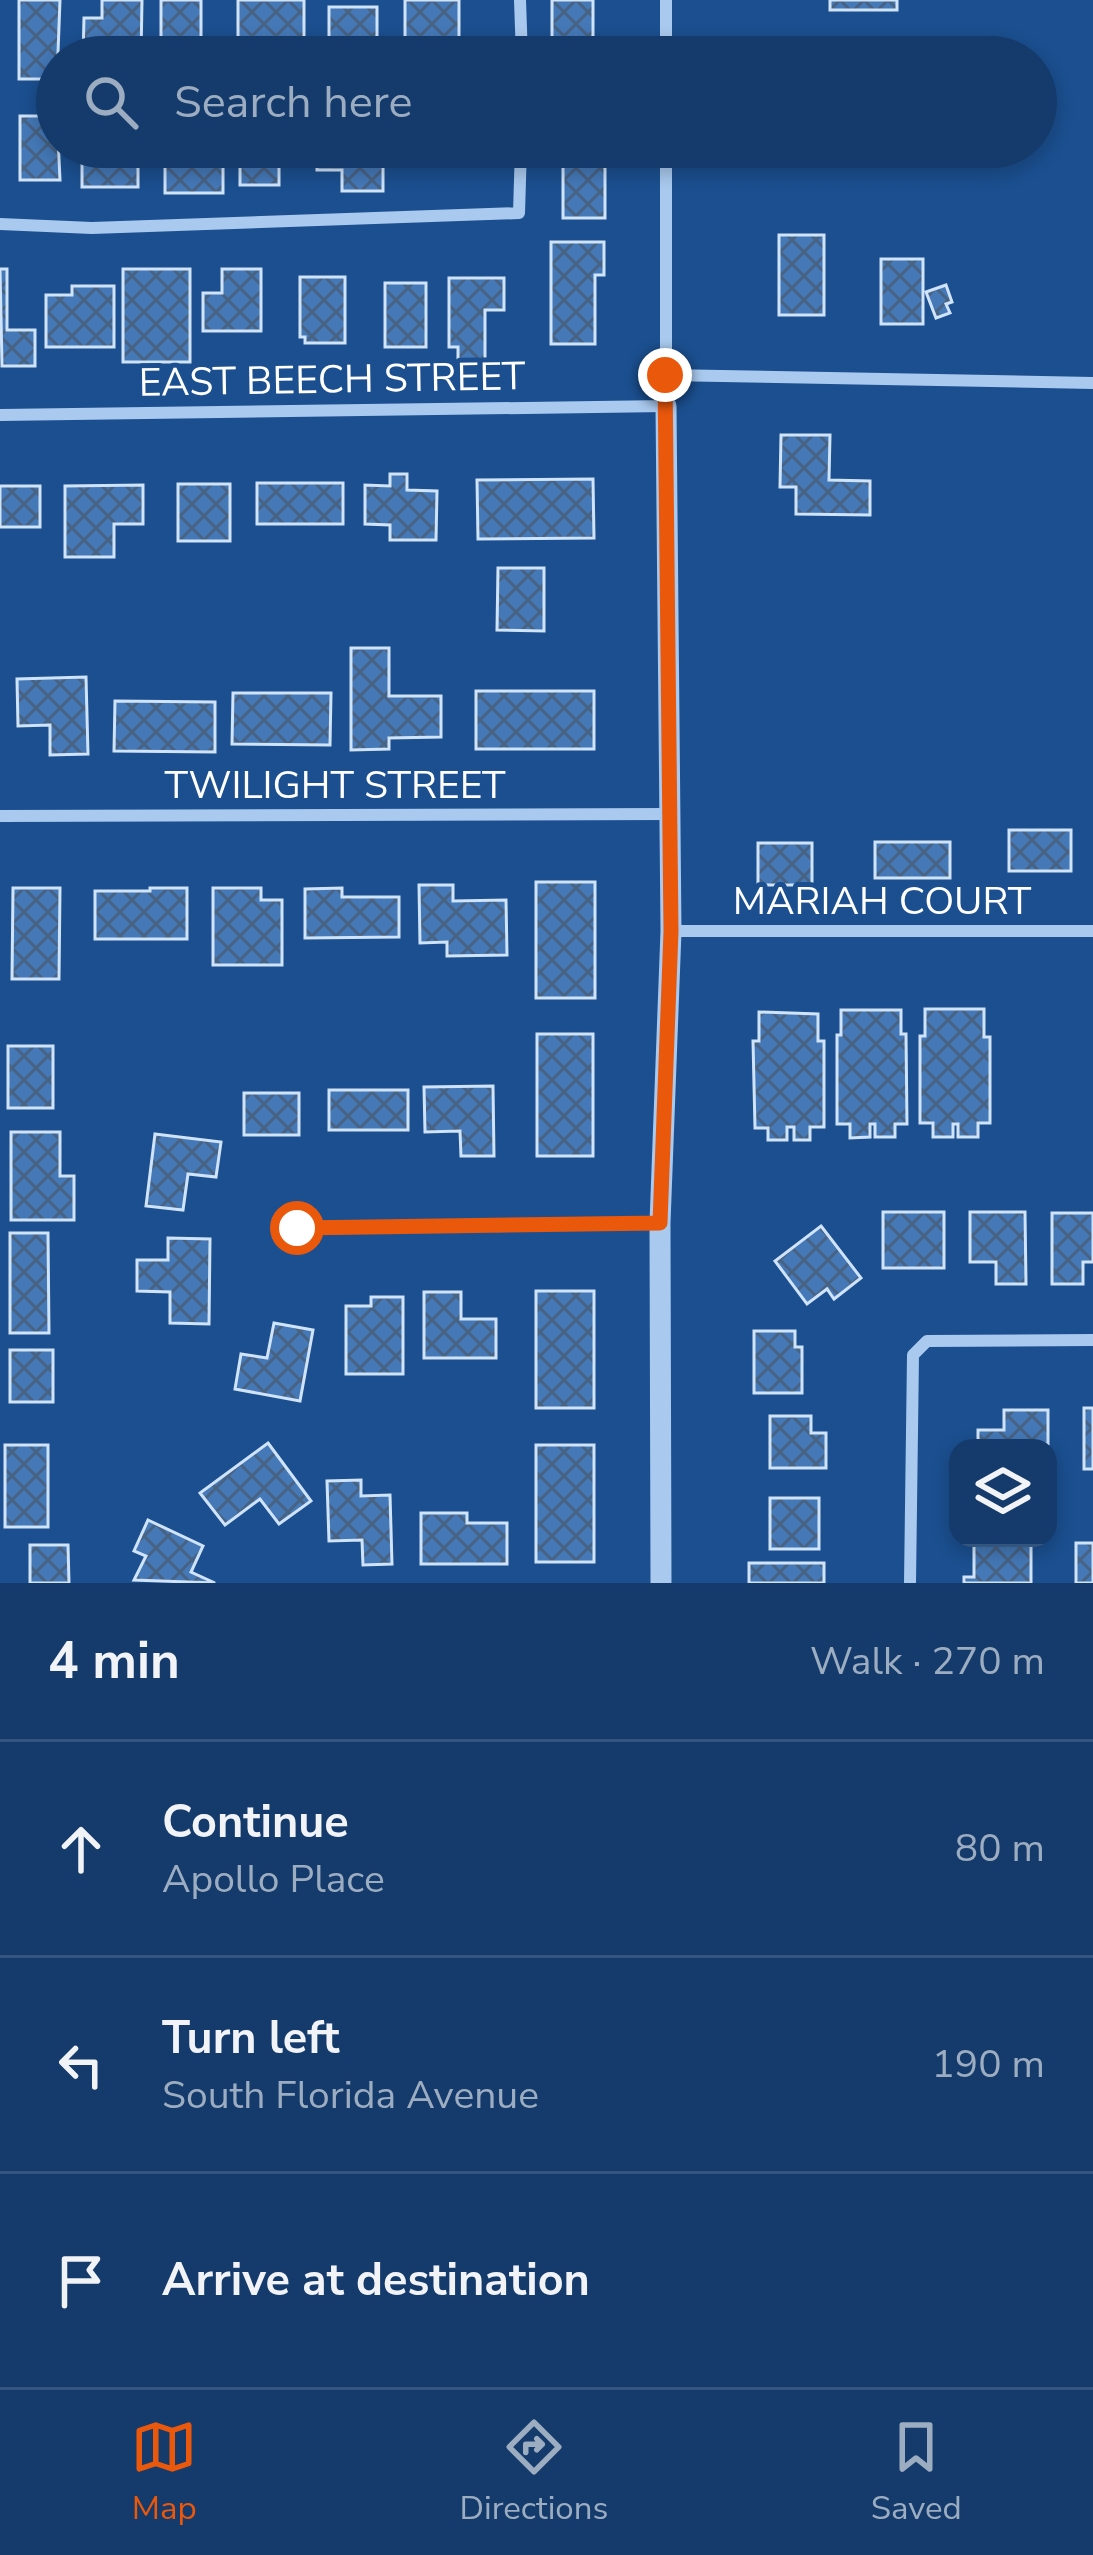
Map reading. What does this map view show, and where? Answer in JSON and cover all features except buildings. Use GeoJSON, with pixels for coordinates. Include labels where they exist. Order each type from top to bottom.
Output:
{"type":"FeatureCollection","features":[{"type":"Feature","properties":{"kind":"street"},"geometry":{"type":"LineString","coordinates":[[520,0],[521,36]]}},
{"type":"Feature","properties":{"kind":"street"},"geometry":{"type":"LineString","coordinates":[[666,0],[666,36]]}},
{"type":"Feature","properties":{"kind":"street"},"geometry":{"type":"LineString","coordinates":[[0,224],[92,228],[520,212],[521,168]]}},
{"type":"Feature","properties":{"kind":"street"},"geometry":{"type":"LineString","coordinates":[[661,1583],[660,1223],[671,931],[666,168]]}},
{"type":"Feature","properties":{"kind":"street"},"geometry":{"type":"LineString","coordinates":[[665,375],[1093,383]]}},
{"type":"Feature","properties":{"kind":"street","name":"EAST BEECH STREET"},"geometry":{"type":"LineString","coordinates":[[0,415],[666,406]]}},
{"type":"Feature","properties":{"kind":"street","name":"TWILIGHT STREET"},"geometry":{"type":"LineString","coordinates":[[0,816],[670,814]]}},
{"type":"Feature","properties":{"kind":"street","name":"MARIAH COURT"},"geometry":{"type":"LineString","coordinates":[[671,931],[1093,932]]}},
{"type":"Feature","properties":{"kind":"street"},"geometry":{"type":"LineString","coordinates":[[297,1228],[660,1223]]}},
{"type":"Feature","properties":{"kind":"street"},"geometry":{"type":"LineString","coordinates":[[910,1583],[914,1355],[927,1341],[1093,1340]]}},
{"type":"Feature","properties":{"kind":"route"},"geometry":{"type":"LineString","coordinates":[[297,1228],[660,1223],[671,931],[665,375]]}}]}
